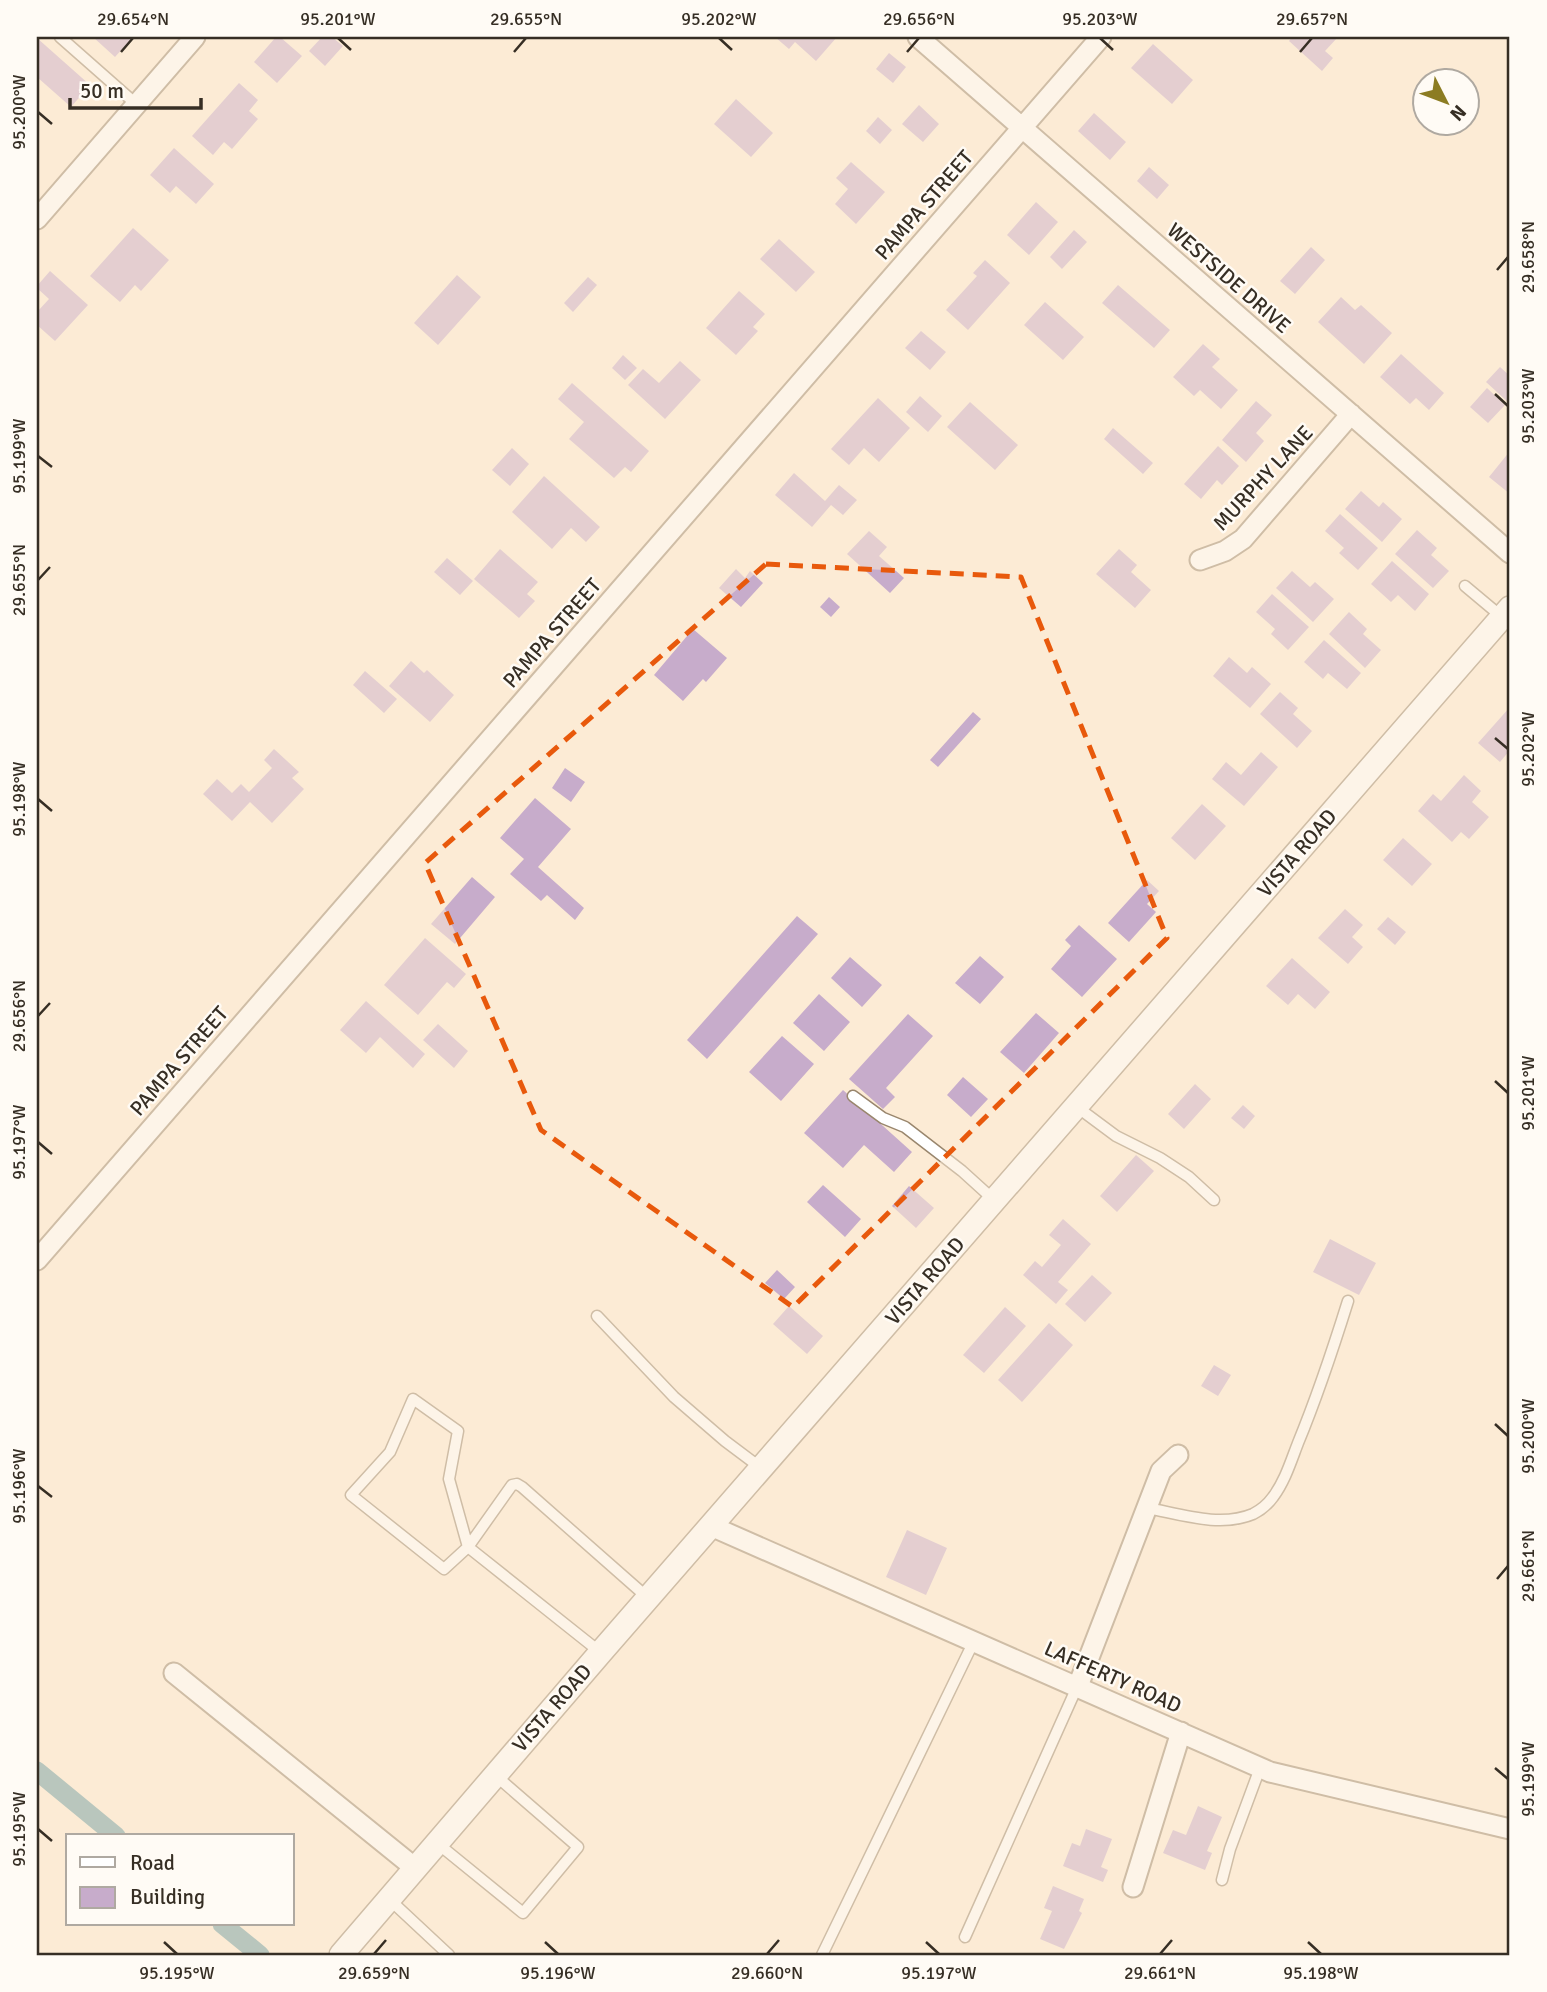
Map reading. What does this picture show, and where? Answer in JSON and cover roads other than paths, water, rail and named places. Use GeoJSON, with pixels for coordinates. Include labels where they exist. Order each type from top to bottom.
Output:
{"type":"FeatureCollection","features":[{"type":"Feature","properties":{"kind":"street"},"geometry":{"type":"LineString","coordinates":[[37,219],[195,37]]}},
{"type":"Feature","properties":{"kind":"street","name":"WESTSIDE DRIVE"},"geometry":{"type":"LineString","coordinates":[[918,37],[1510,553]]}},
{"type":"Feature","properties":{"kind":"street","name":"PAMPA STREET"},"geometry":{"type":"LineString","coordinates":[[37,1260],[1101,37]]}},
{"type":"Feature","properties":{"kind":"street","name":"MURPHY LANE"},"geometry":{"type":"LineString","coordinates":[[1200,560],[1225,551],[1243,538],[1351,414]]}},
{"type":"Feature","properties":{"kind":"street","name":"VISTA ROAD"},"geometry":{"type":"LineString","coordinates":[[341,1955],[601,1652],[1506,613]]}},
{"type":"Feature","properties":{"kind":"street"},"geometry":{"type":"LineString","coordinates":[[1078,1686],[1161,1471],[1178,1455]]}},
{"type":"Feature","properties":{"kind":"street","name":"LAFFERTY ROAD"},"geometry":{"type":"LineString","coordinates":[[711,1526],[1270,1772],[1510,1829]]}},
{"type":"Feature","properties":{"kind":"street"},"geometry":{"type":"LineString","coordinates":[[174,1673],[415,1868]]}},
{"type":"Feature","properties":{"kind":"street"},"geometry":{"type":"LineString","coordinates":[[1133,1887],[1181,1732]]}},
{"type":"Feature","properties":{"kind":"lane"},"geometry":{"type":"LineString","coordinates":[[60,37],[136,104]]}},
{"type":"Feature","properties":{"kind":"lane"},"geometry":{"type":"LineString","coordinates":[[1465,586],[1506,613]]}},
{"type":"Feature","properties":{"kind":"lane"},"geometry":{"type":"LineString","coordinates":[[853,1096],[883,1118],[905,1127],[962,1171],[994,1201]]}},
{"type":"Feature","properties":{"kind":"lane"},"geometry":{"type":"LineString","coordinates":[[1076,1107],[1116,1136],[1160,1158],[1189,1177],[1214,1200]]}},
{"type":"Feature","properties":{"kind":"lane"},"geometry":{"type":"LineString","coordinates":[[1147,1508],[1224,1520],[1254,1513],[1265,1506],[1282,1482],[1315,1402],[1348,1301]]}},
{"type":"Feature","properties":{"kind":"lane"},"geometry":{"type":"LineString","coordinates":[[597,1316],[674,1397],[761,1468]]}},
{"type":"Feature","properties":{"kind":"lane"},"geometry":{"type":"LineString","coordinates":[[601,1652],[468,1547],[449,1479],[458,1431],[413,1399],[390,1452],[351,1496],[444,1569],[468,1547],[512,1485],[517,1484],[648,1598]]}},
{"type":"Feature","properties":{"kind":"lane"},"geometry":{"type":"LineString","coordinates":[[822,1955],[974,1641]]}},
{"type":"Feature","properties":{"kind":"lane"},"geometry":{"type":"LineString","coordinates":[[965,1937],[1078,1686]]}},
{"type":"Feature","properties":{"kind":"lane"},"geometry":{"type":"LineString","coordinates":[[1222,1880],[1230,1849],[1260,1768]]}},
{"type":"Feature","properties":{"kind":"lane"},"geometry":{"type":"LineString","coordinates":[[436,1843],[523,1913],[578,1847],[495,1775]]}},
{"type":"Feature","properties":{"kind":"lane"},"geometry":{"type":"LineString","coordinates":[[389,1899],[449,1955]]}},
{"type":"Feature","properties":{"kind":"waterway"},"geometry":{"type":"LineString","coordinates":[[37,1771],[114,1834]]}},
{"type":"Feature","properties":{"kind":"waterway"},"geometry":{"type":"LineString","coordinates":[[224,1926],[260,1955]]}}]}
